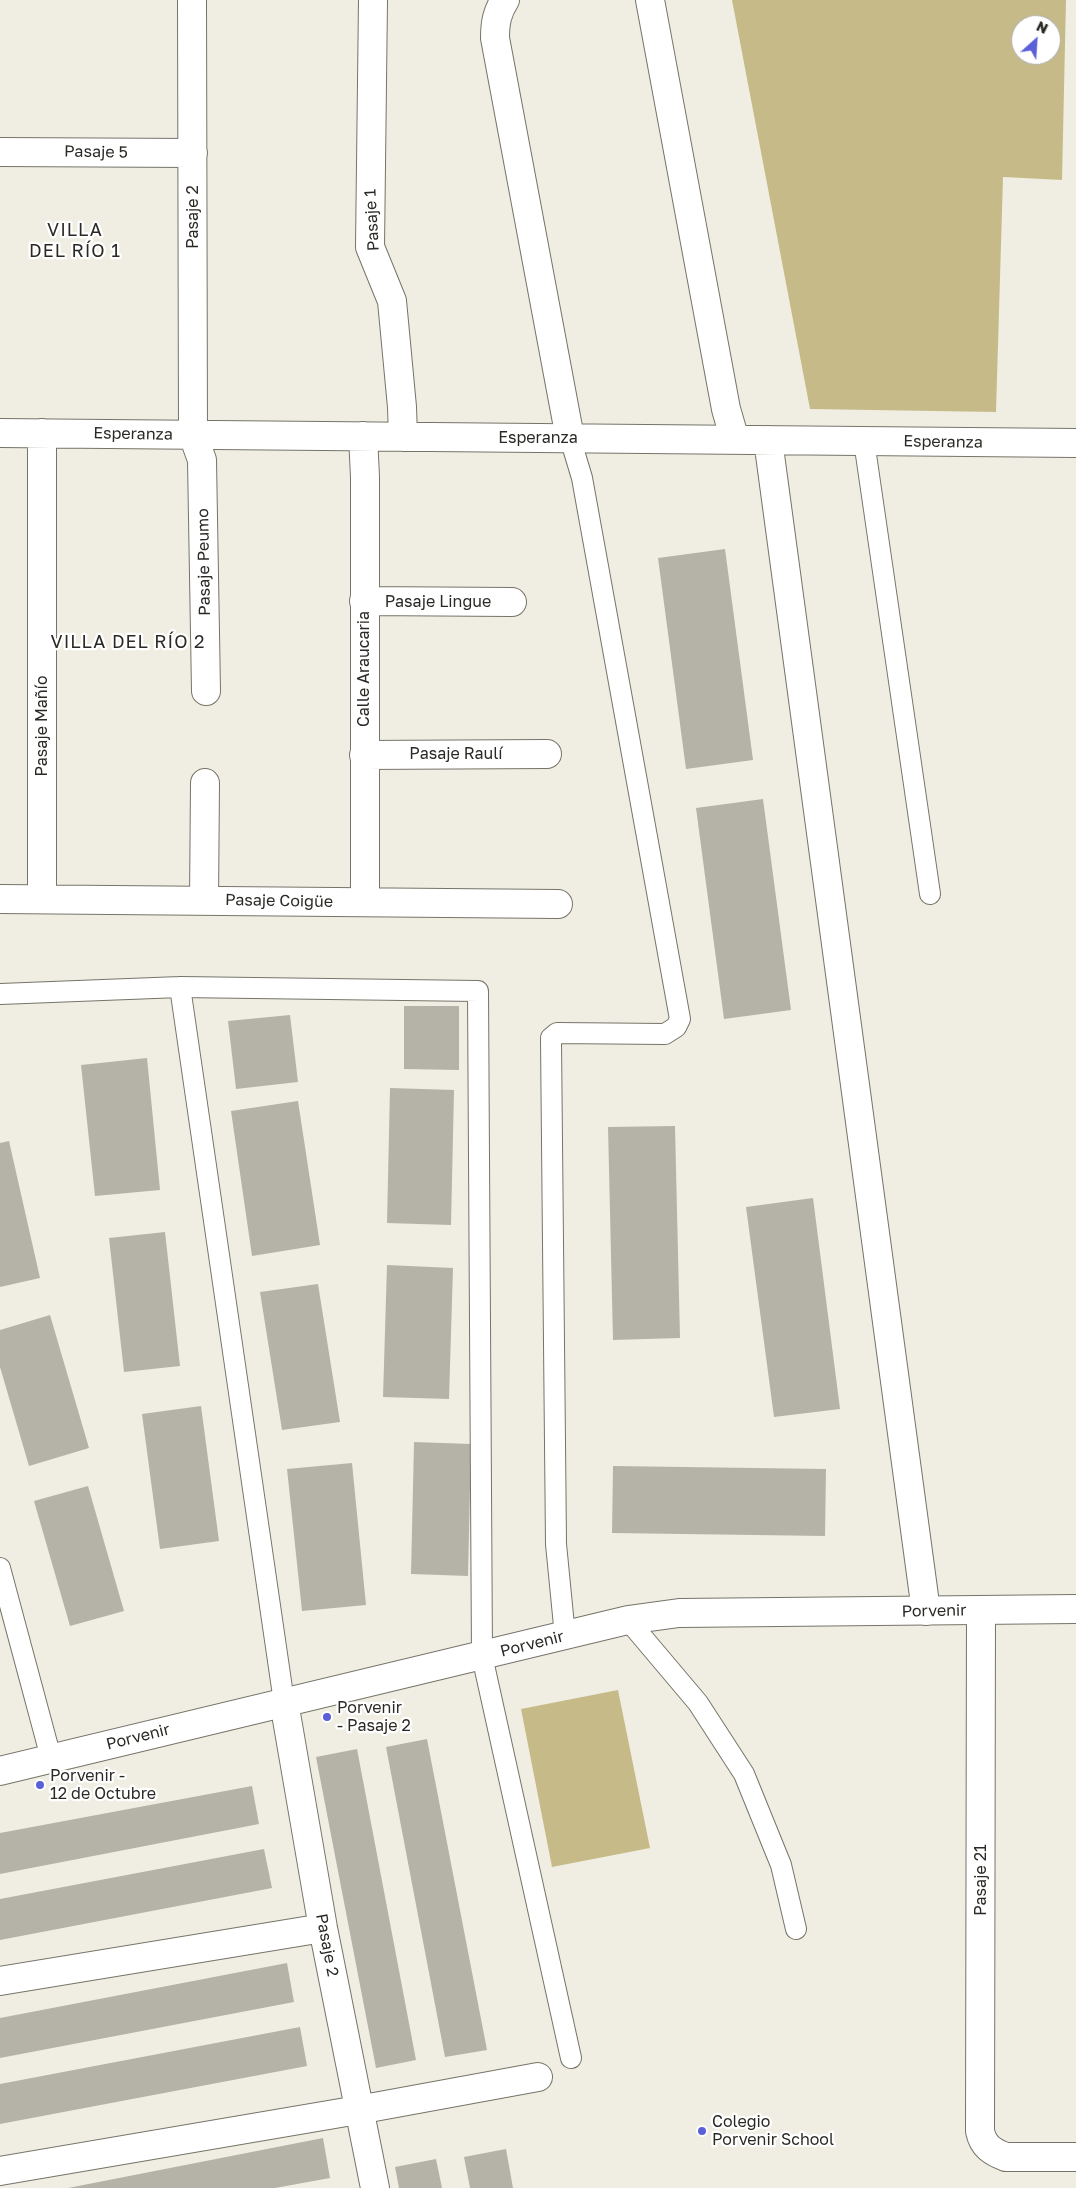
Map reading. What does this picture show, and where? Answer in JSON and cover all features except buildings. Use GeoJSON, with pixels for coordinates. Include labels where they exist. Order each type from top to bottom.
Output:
{"type":"FeatureCollection","features":[{"type":"Feature","properties":{"kind":"street","name":"Pasaje 2"},"geometry":{"type":"LineString","coordinates":[[192,0],[193,435]]}},
{"type":"Feature","properties":{"kind":"street","name":"Pasaje 1"},"geometry":{"type":"LineString","coordinates":[[374,0],[370,247],[392,301],[403,437]]}},
{"type":"Feature","properties":{"kind":"street"},"geometry":{"type":"LineString","coordinates":[[505,0],[499,9],[494,23],[495,38],[570,438]]}},
{"type":"Feature","properties":{"kind":"street"},"geometry":{"type":"LineString","coordinates":[[650,0],[726,409],[735,440]]}},
{"type":"Feature","properties":{"kind":"street","name":"Pasaje 5"},"geometry":{"type":"LineString","coordinates":[[0,152],[193,153]]}},
{"type":"Feature","properties":{"kind":"street","name":"Esperanza"},"geometry":{"type":"LineString","coordinates":[[0,433],[1076,443]]}},
{"type":"Feature","properties":{"kind":"street","name":"Pasaje Mañío"},"geometry":{"type":"LineString","coordinates":[[42,433],[42,899]]}},
{"type":"Feature","properties":{"kind":"street","name":"Pasaje Peumo"},"geometry":{"type":"LineString","coordinates":[[193,435],[202,460],[206,691]]}},
{"type":"Feature","properties":{"kind":"street","name":"Calle Araucaria"},"geometry":{"type":"LineString","coordinates":[[363,436],[365,476],[365,902]]}},
{"type":"Feature","properties":{"kind":"street"},"geometry":{"type":"LineString","coordinates":[[768,440],[926,1611]]}},
{"type":"Feature","properties":{"kind":"street","name":"Pasaje Lingue"},"geometry":{"type":"LineString","coordinates":[[364,601],[512,602]]}},
{"type":"Feature","properties":{"kind":"street","name":"Pasaje Raulí"},"geometry":{"type":"LineString","coordinates":[[364,755],[547,754]]}},
{"type":"Feature","properties":{"kind":"street"},"geometry":{"type":"LineString","coordinates":[[204,901],[205,783]]}},
{"type":"Feature","properties":{"kind":"street","name":"Pasaje Coigüe"},"geometry":{"type":"LineString","coordinates":[[0,899],[558,904]]}},
{"type":"Feature","properties":{"kind":"street","name":"Pasaje 21"},"geometry":{"type":"LineString","coordinates":[[981,1610],[980,2131],[982,2140],[987,2148],[996,2154],[1006,2157],[1076,2157]]}},
{"type":"Feature","properties":{"kind":"street","name":"Porvenir"},"geometry":{"type":"LineString","coordinates":[[0,1771],[628,1620],[679,1613],[1076,1610]]}},
{"type":"Feature","properties":{"kind":"street","name":"Pasaje 2"},"geometry":{"type":"LineString","coordinates":[[284,1702],[323,1928],[374,2188]]}},
{"type":"Feature","properties":{"kind":"street"},"geometry":{"type":"LineString","coordinates":[[0,1981],[323,1928]]}},
{"type":"Feature","properties":{"kind":"street"},"geometry":{"type":"LineString","coordinates":[[0,2171],[358,2110],[538,2077]]}},
{"type":"Feature","properties":{"kind":"lane"},"geometry":{"type":"LineString","coordinates":[[564,1636],[556,1544],[551,1041],[557,1033],[665,1034],[676,1027],[680,1019],[582,478],[570,438]]}},
{"type":"Feature","properties":{"kind":"lane"},"geometry":{"type":"LineString","coordinates":[[864,441],[930,894]]}},
{"type":"Feature","properties":{"kind":"lane"},"geometry":{"type":"LineString","coordinates":[[0,994],[180,987],[478,990],[482,1656],[571,2058]]}},
{"type":"Feature","properties":{"kind":"lane"},"geometry":{"type":"LineString","coordinates":[[180,987],[284,1702]]}},
{"type":"Feature","properties":{"kind":"lane"},"geometry":{"type":"LineString","coordinates":[[0,1568],[51,1758]]}},
{"type":"Feature","properties":{"kind":"lane"},"geometry":{"type":"LineString","coordinates":[[628,1620],[698,1703],[744,1774],[781,1865],[796,1929]]}},
{"type":"Feature","properties":{"kind":"shaded area"},"geometry":{"type":"Polygon","coordinates":[[[732,0],[1066,0],[1062,180],[1003,177],[996,412],[810,409],[732,0]]]}},
{"type":"Feature","properties":{"kind":"shaded area"},"geometry":{"type":"Polygon","coordinates":[[[618,1690],[650,1848],[552,1867],[521,1709],[618,1690]]]}},
{"type":"Feature","properties":{"kind":"place","name":"Porvenir - Pasaje 2"},"geometry":{"type":"Point","coordinates":[327,1717]}},
{"type":"Feature","properties":{"kind":"place","name":"Porvenir - 12 de Octubre"},"geometry":{"type":"Point","coordinates":[40,1785]}},
{"type":"Feature","properties":{"kind":"place","name":"Colegio Porvenir School"},"geometry":{"type":"Point","coordinates":[702,2131]}},
{"type":"Feature","properties":{"kind":"district","name":"VILLA DEL RÍO 1"},"geometry":{"type":"Point","coordinates":[75,240]}},
{"type":"Feature","properties":{"kind":"district","name":"VILLA DEL RÍO 2"},"geometry":{"type":"Point","coordinates":[128,642]}}]}
